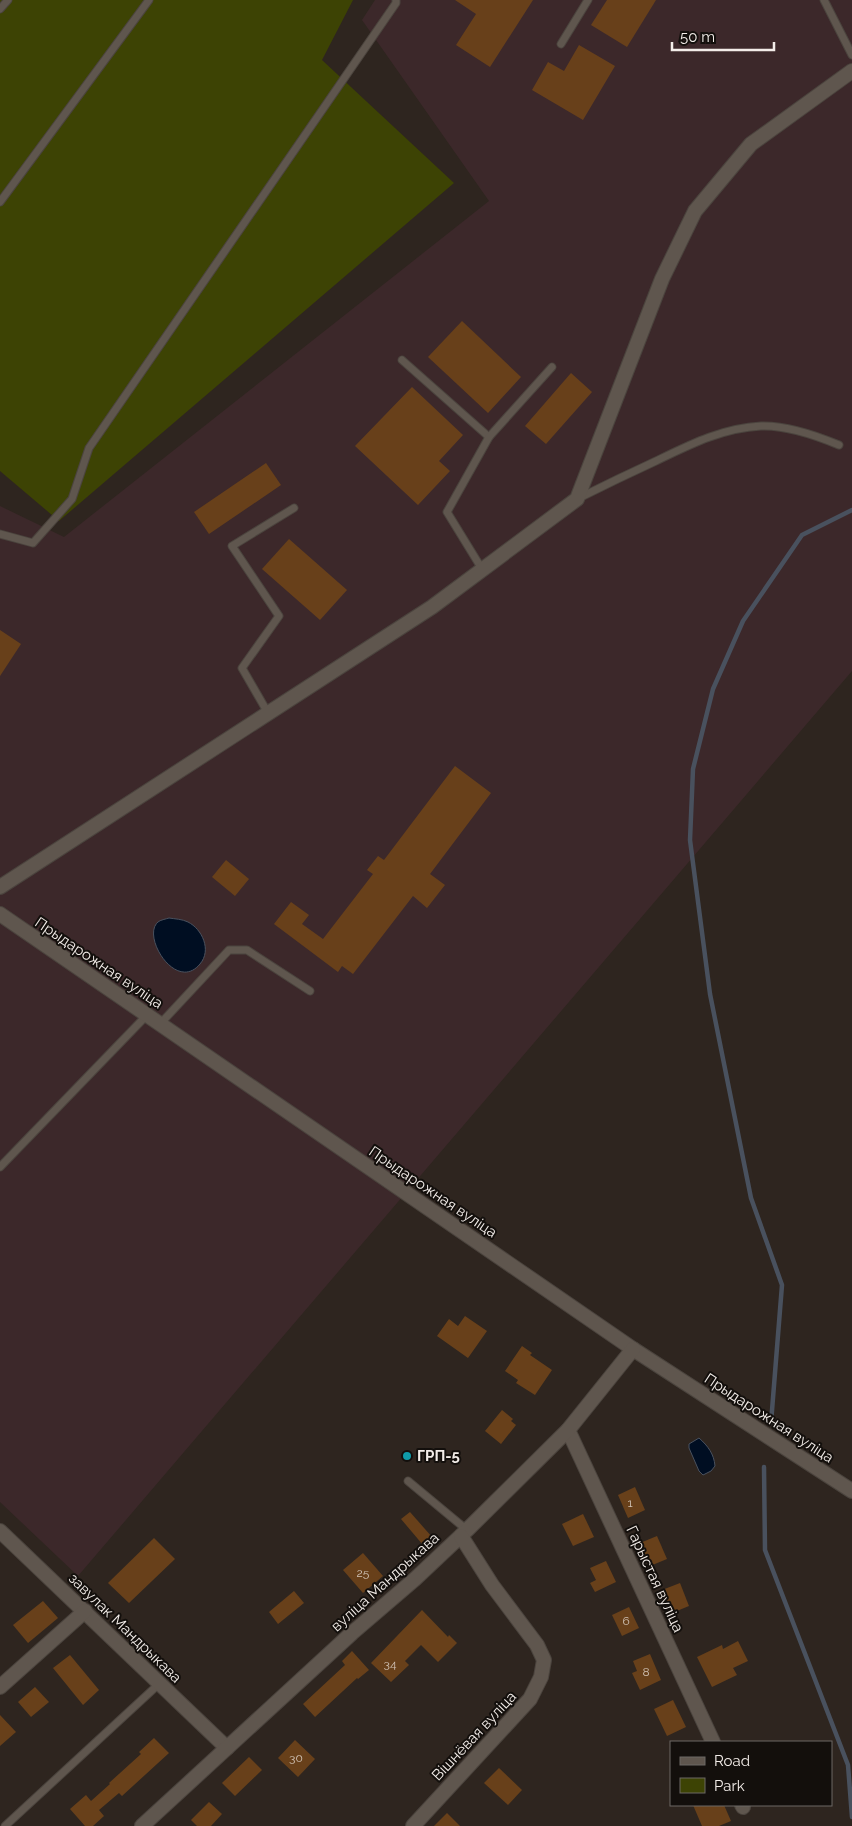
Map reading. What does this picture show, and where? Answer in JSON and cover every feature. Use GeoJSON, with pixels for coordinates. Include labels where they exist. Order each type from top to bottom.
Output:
{"type":"FeatureCollection","features":[{"type":"Feature","properties":{"kind":"street"},"geometry":{"type":"LineString","coordinates":[[0,887],[432,607],[577,499],[662,279],[695,211],[751,144],[852,71]]}},
{"type":"Feature","properties":{"kind":"street","name":"Прыдарожная вуліца"},"geometry":{"type":"LineString","coordinates":[[0,914],[633,1348],[852,1491]]}},
{"type":"Feature","properties":{"kind":"street","name":"вуліца Мандрыкава"},"geometry":{"type":"LineString","coordinates":[[142,1826],[352,1632],[464,1533],[568,1430],[633,1348]]}},
{"type":"Feature","properties":{"kind":"street","name":"Гарыстая вуліца"},"geometry":{"type":"LineString","coordinates":[[568,1430],[713,1741]]}},
{"type":"Feature","properties":{"kind":"street","name":"завулак Мандрыкава"},"geometry":{"type":"LineString","coordinates":[[0,1531],[227,1748]]}},
{"type":"Feature","properties":{"kind":"street","name":"Вішнёвая вуліца"},"geometry":{"type":"LineString","coordinates":[[413,1826],[530,1699],[541,1677],[544,1660],[537,1645],[492,1585],[464,1533]]}},
{"type":"Feature","properties":{"kind":"street"},"geometry":{"type":"LineString","coordinates":[[0,1687],[85,1611]]}},
{"type":"Feature","properties":{"kind":"lane"},"geometry":{"type":"LineString","coordinates":[[0,9],[8,0]]}},
{"type":"Feature","properties":{"kind":"lane"},"geometry":{"type":"LineString","coordinates":[[0,202],[149,0]]}},
{"type":"Feature","properties":{"kind":"lane"},"geometry":{"type":"LineString","coordinates":[[0,534],[33,543],[72,498],[89,448],[385,19],[396,0]]}},
{"type":"Feature","properties":{"kind":"lane"},"geometry":{"type":"LineString","coordinates":[[561,44],[588,0]]}},
{"type":"Feature","properties":{"kind":"lane"},"geometry":{"type":"LineString","coordinates":[[824,0],[852,55]]}},
{"type":"Feature","properties":{"kind":"lane"},"geometry":{"type":"LineString","coordinates":[[402,360],[489,437]]}},
{"type":"Feature","properties":{"kind":"lane"},"geometry":{"type":"LineString","coordinates":[[482,569],[447,512],[489,437],[552,367]]}},
{"type":"Feature","properties":{"kind":"lane"},"geometry":{"type":"LineString","coordinates":[[577,499],[704,438],[728,432],[761,426],[790,429],[819,436],[839,444]]}},
{"type":"Feature","properties":{"kind":"lane"},"geometry":{"type":"LineString","coordinates":[[268,713],[242,668],[279,616],[232,546],[294,508]]}},
{"type":"Feature","properties":{"kind":"lane"},"geometry":{"type":"LineString","coordinates":[[160,1024],[229,950],[247,950],[310,991]]}},
{"type":"Feature","properties":{"kind":"lane"},"geometry":{"type":"LineString","coordinates":[[0,1167],[147,1015]]}},
{"type":"Feature","properties":{"kind":"lane"},"geometry":{"type":"LineString","coordinates":[[408,1481],[464,1533]]}},
{"type":"Feature","properties":{"kind":"lane"},"geometry":{"type":"LineString","coordinates":[[5,1826],[160,1683]]}},
{"type":"Feature","properties":{"kind":"shaded area"},"geometry":{"type":"Polygon","coordinates":[[[375,0],[852,0],[852,671],[78,1576],[0,1502],[0,506],[64,537],[489,201],[362,20],[375,0]]]}},
{"type":"Feature","properties":{"kind":"green space"},"geometry":{"type":"Polygon","coordinates":[[[0,0],[353,0],[322,60],[454,183],[59,521],[0,471],[0,0]]]}},
{"type":"Feature","properties":{"kind":"water"},"geometry":{"type":"Polygon","coordinates":[[[169,918],[193,925],[204,940],[204,958],[191,971],[181,972],[172,967],[157,949],[154,929],[159,921],[169,918]]]}},
{"type":"Feature","properties":{"kind":"water"},"geometry":{"type":"Polygon","coordinates":[[[699,1438],[710,1450],[715,1466],[711,1471],[703,1475],[699,1471],[689,1448],[689,1444],[699,1438]]]}},
{"type":"Feature","properties":{"kind":"building"},"geometry":{"type":"Polygon","coordinates":[[[455,0],[533,0],[490,67],[456,45],[476,14],[455,0]]]}},
{"type":"Feature","properties":{"kind":"building"},"geometry":{"type":"Polygon","coordinates":[[[607,0],[656,0],[627,47],[591,25],[607,0]]]}},
{"type":"Feature","properties":{"kind":"building"},"geometry":{"type":"Polygon","coordinates":[[[579,45],[615,66],[583,120],[532,90],[548,62],[564,71],[579,45]]]}},
{"type":"Feature","properties":{"kind":"building"},"geometry":{"type":"Polygon","coordinates":[[[462,321],[521,377],[488,413],[428,357],[462,321]]]}},
{"type":"Feature","properties":{"kind":"building"},"geometry":{"type":"Polygon","coordinates":[[[571,373],[592,392],[546,444],[525,426],[571,373]]]}},
{"type":"Feature","properties":{"kind":"building"},"geometry":{"type":"Polygon","coordinates":[[[412,387],[463,435],[439,461],[450,471],[418,505],[355,446],[412,387]]]}},
{"type":"Feature","properties":{"kind":"building"},"geometry":{"type":"Polygon","coordinates":[[[266,463],[281,485],[209,534],[194,512],[266,463]]]}},
{"type":"Feature","properties":{"kind":"building"},"geometry":{"type":"Polygon","coordinates":[[[289,539],[347,590],[320,620],[262,569],[289,539]]]}},
{"type":"Feature","properties":{"kind":"building"},"geometry":{"type":"Polygon","coordinates":[[[0,630],[21,644],[0,676],[0,630]]]}},
{"type":"Feature","properties":{"kind":"building"},"geometry":{"type":"Polygon","coordinates":[[[455,766],[491,793],[430,874],[445,885],[427,908],[413,896],[353,974],[342,966],[338,972],[274,924],[291,902],[309,915],[302,924],[323,939],[373,874],[367,870],[378,856],[384,860],[455,766]]]}},
{"type":"Feature","properties":{"kind":"building"},"geometry":{"type":"Polygon","coordinates":[[[226,860],[249,879],[235,896],[212,877],[226,860]]]}},
{"type":"Feature","properties":{"kind":"building"},"geometry":{"type":"Polygon","coordinates":[[[465,1316],[487,1331],[468,1358],[437,1336],[449,1319],[458,1326],[465,1316]]]}},
{"type":"Feature","properties":{"kind":"building"},"geometry":{"type":"Polygon","coordinates":[[[522,1346],[532,1353],[530,1355],[552,1370],[535,1395],[516,1383],[518,1380],[505,1371],[522,1346]]]}},
{"type":"Feature","properties":{"kind":"building"},"geometry":{"type":"Polygon","coordinates":[[[502,1410],[513,1419],[511,1421],[516,1425],[501,1444],[485,1431],[502,1410]]]}},
{"type":"Feature","properties":{"kind":"building"},"geometry":{"type":"Polygon","coordinates":[[[635,1487],[645,1510],[628,1518],[618,1495],[635,1487]]]}},
{"type":"Feature","properties":{"kind":"building"},"geometry":{"type":"Polygon","coordinates":[[[410,1512],[432,1537],[423,1545],[401,1519],[410,1512]]]}},
{"type":"Feature","properties":{"kind":"building"},"geometry":{"type":"Polygon","coordinates":[[[583,1514],[594,1537],[573,1546],[562,1524],[583,1514]]]}},
{"type":"Feature","properties":{"kind":"building"},"geometry":{"type":"Polygon","coordinates":[[[657,1536],[667,1559],[650,1566],[640,1543],[657,1536]]]}},
{"type":"Feature","properties":{"kind":"building"},"geometry":{"type":"Polygon","coordinates":[[[154,1538],[175,1559],[129,1603],[108,1583],[154,1538]]]}},
{"type":"Feature","properties":{"kind":"building"},"geometry":{"type":"Polygon","coordinates":[[[363,1553],[383,1576],[363,1593],[343,1570],[363,1553]]]}},
{"type":"Feature","properties":{"kind":"building"},"geometry":{"type":"Polygon","coordinates":[[[606,1561],[616,1582],[595,1592],[590,1583],[596,1580],[590,1568],[606,1561]]]}},
{"type":"Feature","properties":{"kind":"building"},"geometry":{"type":"Polygon","coordinates":[[[680,1583],[689,1606],[672,1613],[662,1590],[680,1583]]]}},
{"type":"Feature","properties":{"kind":"building"},"geometry":{"type":"Polygon","coordinates":[[[294,1591],[304,1603],[278,1624],[269,1612],[294,1591]]]}},
{"type":"Feature","properties":{"kind":"building"},"geometry":{"type":"Polygon","coordinates":[[[43,1601],[58,1618],[28,1643],[13,1625],[43,1601]]]}},
{"type":"Feature","properties":{"kind":"building"},"geometry":{"type":"Polygon","coordinates":[[[629,1607],[639,1628],[622,1636],[612,1615],[629,1607]]]}},
{"type":"Feature","properties":{"kind":"building"},"geometry":{"type":"Polygon","coordinates":[[[422,1610],[448,1637],[449,1635],[457,1643],[438,1662],[421,1645],[405,1661],[409,1665],[391,1682],[371,1663],[422,1610]]]}},
{"type":"Feature","properties":{"kind":"building"},"geometry":{"type":"Polygon","coordinates":[[[738,1641],[748,1661],[733,1668],[737,1675],[712,1687],[697,1657],[722,1645],[723,1649],[738,1641]]]}},
{"type":"Feature","properties":{"kind":"building"},"geometry":{"type":"Polygon","coordinates":[[[352,1651],[369,1670],[357,1678],[315,1717],[303,1704],[345,1665],[342,1661],[352,1651]]]}},
{"type":"Feature","properties":{"kind":"building"},"geometry":{"type":"Polygon","coordinates":[[[650,1654],[661,1680],[640,1690],[632,1673],[637,1671],[633,1661],[650,1654]]]}},
{"type":"Feature","properties":{"kind":"building"},"geometry":{"type":"Polygon","coordinates":[[[70,1655],[99,1690],[83,1705],[53,1668],[70,1655]]]}},
{"type":"Feature","properties":{"kind":"building"},"geometry":{"type":"Polygon","coordinates":[[[35,1687],[49,1702],[31,1717],[18,1702],[35,1687]]]}},
{"type":"Feature","properties":{"kind":"building"},"geometry":{"type":"Polygon","coordinates":[[[673,1700],[686,1727],[667,1736],[654,1709],[673,1700]]]}},
{"type":"Feature","properties":{"kind":"building"},"geometry":{"type":"Polygon","coordinates":[[[0,1715],[16,1732],[0,1746],[0,1715]]]}},
{"type":"Feature","properties":{"kind":"building"},"geometry":{"type":"Polygon","coordinates":[[[154,1738],[169,1753],[122,1796],[119,1793],[99,1810],[104,1816],[93,1826],[85,1826],[70,1809],[86,1795],[91,1801],[141,1754],[139,1752],[154,1738]]]}},
{"type":"Feature","properties":{"kind":"building"},"geometry":{"type":"Polygon","coordinates":[[[295,1740],[315,1759],[298,1777],[278,1758],[295,1740]]]}},
{"type":"Feature","properties":{"kind":"building"},"geometry":{"type":"Polygon","coordinates":[[[249,1757],[262,1770],[235,1796],[222,1783],[249,1757]]]}},
{"type":"Feature","properties":{"kind":"building"},"geometry":{"type":"Polygon","coordinates":[[[499,1768],[522,1790],[508,1805],[484,1783],[499,1768]]]}},
{"type":"Feature","properties":{"kind":"building"},"geometry":{"type":"Polygon","coordinates":[[[209,1802],[222,1814],[211,1826],[197,1826],[191,1820],[209,1802]]]}},
{"type":"Feature","properties":{"kind":"building"},"geometry":{"type":"Polygon","coordinates":[[[693,1806],[724,1806],[731,1821],[719,1826],[702,1826],[693,1806]]]}},
{"type":"Feature","properties":{"kind":"building"},"geometry":{"type":"Polygon","coordinates":[[[447,1813],[460,1826],[434,1826],[447,1813]]]}},
{"type":"Feature","properties":{"kind":"waterway"},"geometry":{"type":"LineString","coordinates":[[771,1423],[782,1285],[751,1198],[710,994],[690,840],[693,769],[713,689],[743,621],[802,535],[852,510]]}},
{"type":"Feature","properties":{"kind":"waterway"},"geometry":{"type":"LineString","coordinates":[[764,1467],[765,1550],[848,1765],[852,1817]]}},
{"type":"Feature","properties":{"kind":"place","name":"ГРП-5"},"geometry":{"type":"Point","coordinates":[407,1456]}}]}
